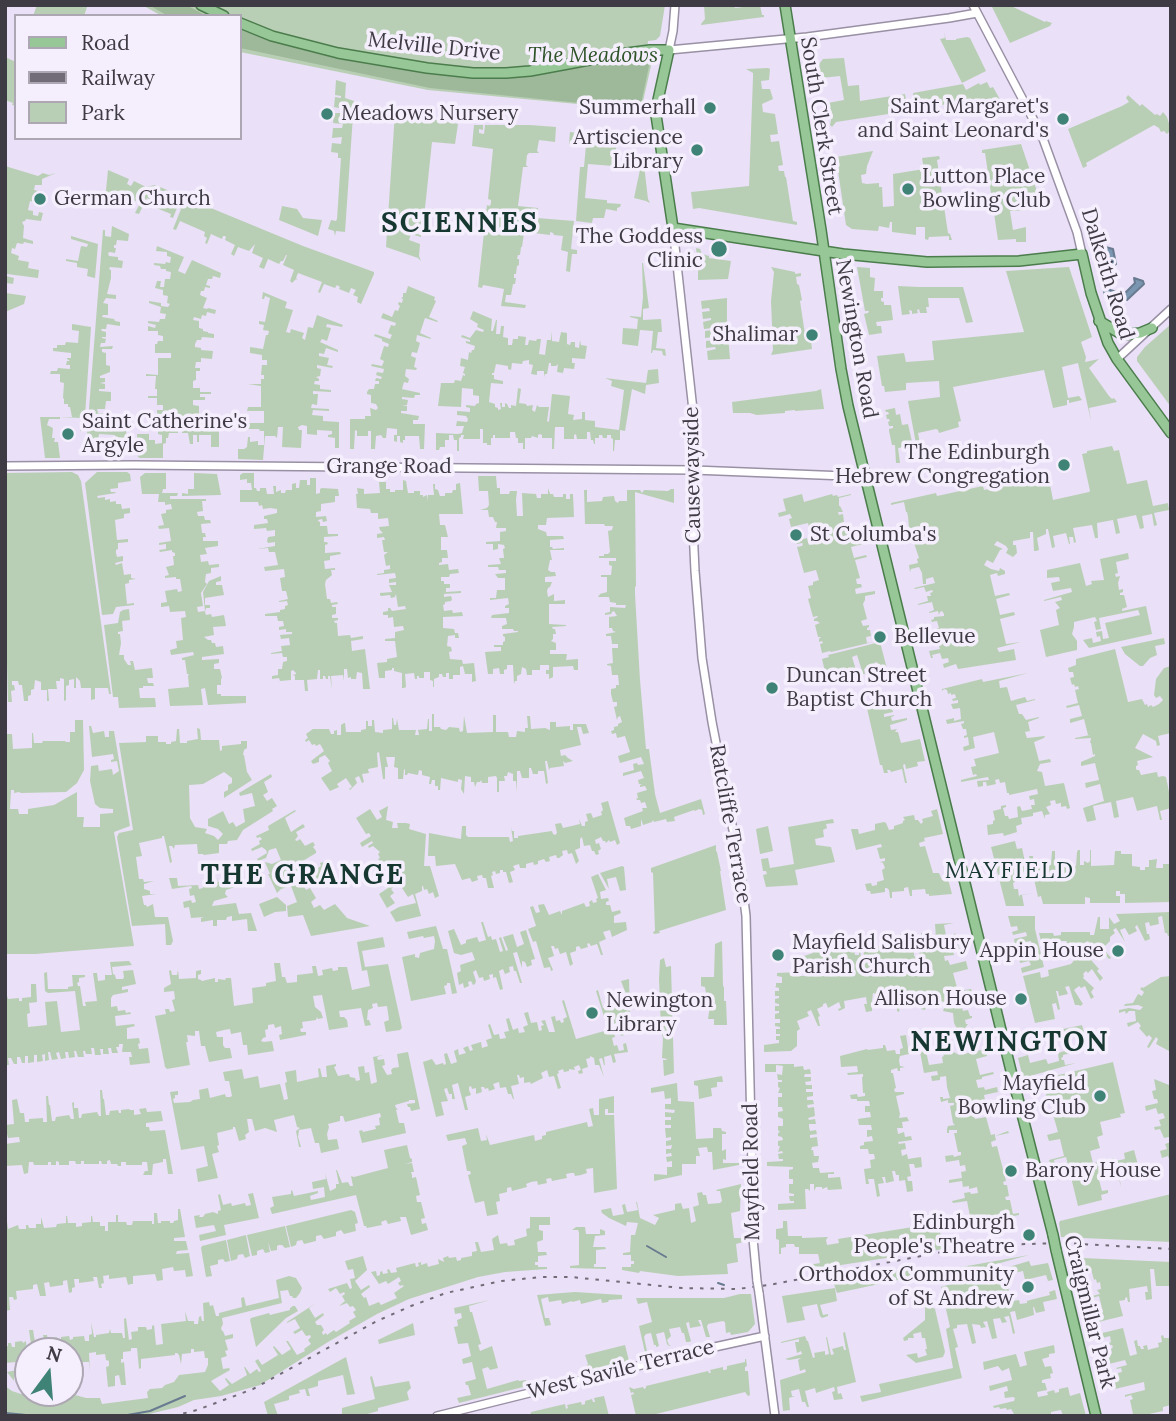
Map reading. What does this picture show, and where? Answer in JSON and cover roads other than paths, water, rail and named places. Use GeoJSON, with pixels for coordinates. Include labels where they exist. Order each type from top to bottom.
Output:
{"type":"FeatureCollection","features":[{"type":"Feature","properties":{"kind":"main road"},"geometry":{"type":"LineString","coordinates":[[201,5],[220,14]]}},
{"type":"Feature","properties":{"kind":"main road","name":"South Clerk Street"},"geometry":{"type":"LineString","coordinates":[[785,5],[824,251]]}},
{"type":"Feature","properties":{"kind":"main road","name":"Melville Drive"},"geometry":{"type":"LineString","coordinates":[[242,24],[294,42],[338,53],[473,73],[530,71],[627,53],[669,50]]}},
{"type":"Feature","properties":{"kind":"main road"},"geometry":{"type":"LineString","coordinates":[[669,50],[657,108],[657,124],[673,228],[824,251],[927,262],[1013,261],[1082,254]]}},
{"type":"Feature","properties":{"kind":"main road","name":"Newington Road"},"geometry":{"type":"LineString","coordinates":[[824,251],[841,369],[864,473],[972,913]]}},
{"type":"Feature","properties":{"kind":"main road","name":"Dalkeith Road"},"geometry":{"type":"LineString","coordinates":[[1082,254],[1099,321],[1108,343],[1171,433]]}},
{"type":"Feature","properties":{"kind":"main road"},"geometry":{"type":"LineString","coordinates":[[1099,321],[1123,335],[1152,328]]}},
{"type":"Feature","properties":{"kind":"main road","name":"Craigmillar Park"},"geometry":{"type":"LineString","coordinates":[[972,913],[1096,1416]]}},
{"type":"Feature","properties":{"kind":"street"},"geometry":{"type":"LineString","coordinates":[[676,5],[669,50],[790,39],[957,17],[975,9]]}},
{"type":"Feature","properties":{"kind":"street","name":"Dalkeith Road"},"geometry":{"type":"LineString","coordinates":[[975,9],[1042,136],[1077,232],[1082,254]]}},
{"type":"Feature","properties":{"kind":"street","name":"Causewayside"},"geometry":{"type":"LineString","coordinates":[[673,228],[692,401],[695,571],[704,677],[712,722]]}},
{"type":"Feature","properties":{"kind":"street"},"geometry":{"type":"LineString","coordinates":[[1117,359],[1171,309]]}},
{"type":"Feature","properties":{"kind":"street","name":"Grange Road"},"geometry":{"type":"LineString","coordinates":[[5,466],[694,470],[845,476],[864,473]]}},
{"type":"Feature","properties":{"kind":"street","name":"Ratcliffe Terrace"},"geometry":{"type":"LineString","coordinates":[[712,722],[740,870],[747,926]]}},
{"type":"Feature","properties":{"kind":"street","name":"Mayfield Road"},"geometry":{"type":"LineString","coordinates":[[747,926],[751,1216],[775,1416]]}},
{"type":"Feature","properties":{"kind":"street","name":"West Savile Terrace"},"geometry":{"type":"LineString","coordinates":[[437,1416],[765,1336]]}},
{"type":"Feature","properties":{"kind":"water"},"geometry":{"type":"Polygon","coordinates":[[[1093,241],[1113,249],[1116,264],[1113,268],[1099,265],[1093,241]]]}},
{"type":"Feature","properties":{"kind":"water"},"geometry":{"type":"Polygon","coordinates":[[[1100,268],[1110,271],[1106,275],[1110,290],[1124,294],[1135,283],[1134,278],[1144,284],[1127,300],[1105,295],[1098,271],[1100,268]]]}},
{"type":"Feature","properties":{"kind":"waterway"},"geometry":{"type":"LineString","coordinates":[[647,1246],[666,1257]]}},
{"type":"Feature","properties":{"kind":"waterway"},"geometry":{"type":"LineString","coordinates":[[718,1283],[724,1285]]}},
{"type":"Feature","properties":{"kind":"waterway"},"geometry":{"type":"LineString","coordinates":[[122,1416],[150,1411],[185,1396]]}},
{"type":"Feature","properties":{"kind":"waterway"},"geometry":{"type":"LineString","coordinates":[[6,1413],[36,1416]]}},
{"type":"Feature","properties":{"kind":"railway"},"geometry":{"type":"LineString","coordinates":[[173,1416],[253,1389],[377,1321],[411,1306],[446,1293],[501,1281],[571,1277],[682,1288],[737,1289],[953,1250],[995,1245],[1063,1243],[1171,1249]]}},
{"type":"Feature","properties":{"kind":"place","name":"Summerhall"},"geometry":{"type":"Point","coordinates":[710,108]}},
{"type":"Feature","properties":{"kind":"place","name":"Meadows Nursery"},"geometry":{"type":"Point","coordinates":[327,114]}},
{"type":"Feature","properties":{"kind":"place","name":"Saint Margaret's and Saint Leonard's"},"geometry":{"type":"Point","coordinates":[1063,119]}},
{"type":"Feature","properties":{"kind":"place","name":"Artiscience Library"},"geometry":{"type":"Point","coordinates":[697,150]}},
{"type":"Feature","properties":{"kind":"place","name":"Lutton Place Bowling Club"},"geometry":{"type":"Point","coordinates":[908,189]}},
{"type":"Feature","properties":{"kind":"place","name":"German Church"},"geometry":{"type":"Point","coordinates":[40,199]}},
{"type":"Feature","properties":{"kind":"place","name":"The Goddess Clinic"},"geometry":{"type":"Point","coordinates":[719,249]}},
{"type":"Feature","properties":{"kind":"place","name":"Shalimar"},"geometry":{"type":"Point","coordinates":[812,335]}},
{"type":"Feature","properties":{"kind":"place","name":"Saint Catherine's Argyle"},"geometry":{"type":"Point","coordinates":[68,434]}},
{"type":"Feature","properties":{"kind":"place","name":"The Edinburgh Hebrew Congregation"},"geometry":{"type":"Point","coordinates":[1064,465]}},
{"type":"Feature","properties":{"kind":"place","name":"St Columba's"},"geometry":{"type":"Point","coordinates":[796,535]}},
{"type":"Feature","properties":{"kind":"place","name":"Bellevue"},"geometry":{"type":"Point","coordinates":[880,637]}},
{"type":"Feature","properties":{"kind":"place","name":"Duncan Street Baptist Church"},"geometry":{"type":"Point","coordinates":[772,688]}},
{"type":"Feature","properties":{"kind":"place","name":"Appin House"},"geometry":{"type":"Point","coordinates":[1118,951]}},
{"type":"Feature","properties":{"kind":"place","name":"Mayfield Salisbury Parish Church"},"geometry":{"type":"Point","coordinates":[778,955]}},
{"type":"Feature","properties":{"kind":"place","name":"Allison House"},"geometry":{"type":"Point","coordinates":[1021,999]}},
{"type":"Feature","properties":{"kind":"place","name":"Newington Library"},"geometry":{"type":"Point","coordinates":[592,1013]}},
{"type":"Feature","properties":{"kind":"place","name":"Mayfield Bowling Club"},"geometry":{"type":"Point","coordinates":[1100,1096]}},
{"type":"Feature","properties":{"kind":"place","name":"Barony House"},"geometry":{"type":"Point","coordinates":[1011,1171]}},
{"type":"Feature","properties":{"kind":"place","name":"Edinburgh People's Theatre"},"geometry":{"type":"Point","coordinates":[1029,1235]}},
{"type":"Feature","properties":{"kind":"place","name":"Orthodox Community of St Andrew"},"geometry":{"type":"Point","coordinates":[1028,1287]}},
{"type":"Feature","properties":{"kind":"district","name":"SCIENNES"},"geometry":{"type":"Point","coordinates":[460,224]}},
{"type":"Feature","properties":{"kind":"district","name":"MAYFIELD"},"geometry":{"type":"Point","coordinates":[1010,871]}},
{"type":"Feature","properties":{"kind":"district","name":"THE GRANGE"},"geometry":{"type":"Point","coordinates":[303,876]}},
{"type":"Feature","properties":{"kind":"district","name":"NEWINGTON"},"geometry":{"type":"Point","coordinates":[1010,1043]}},
{"type":"Feature","properties":{"kind":"park label","name":"The Meadows"},"geometry":{"type":"Point","coordinates":[593,56]}}]}
